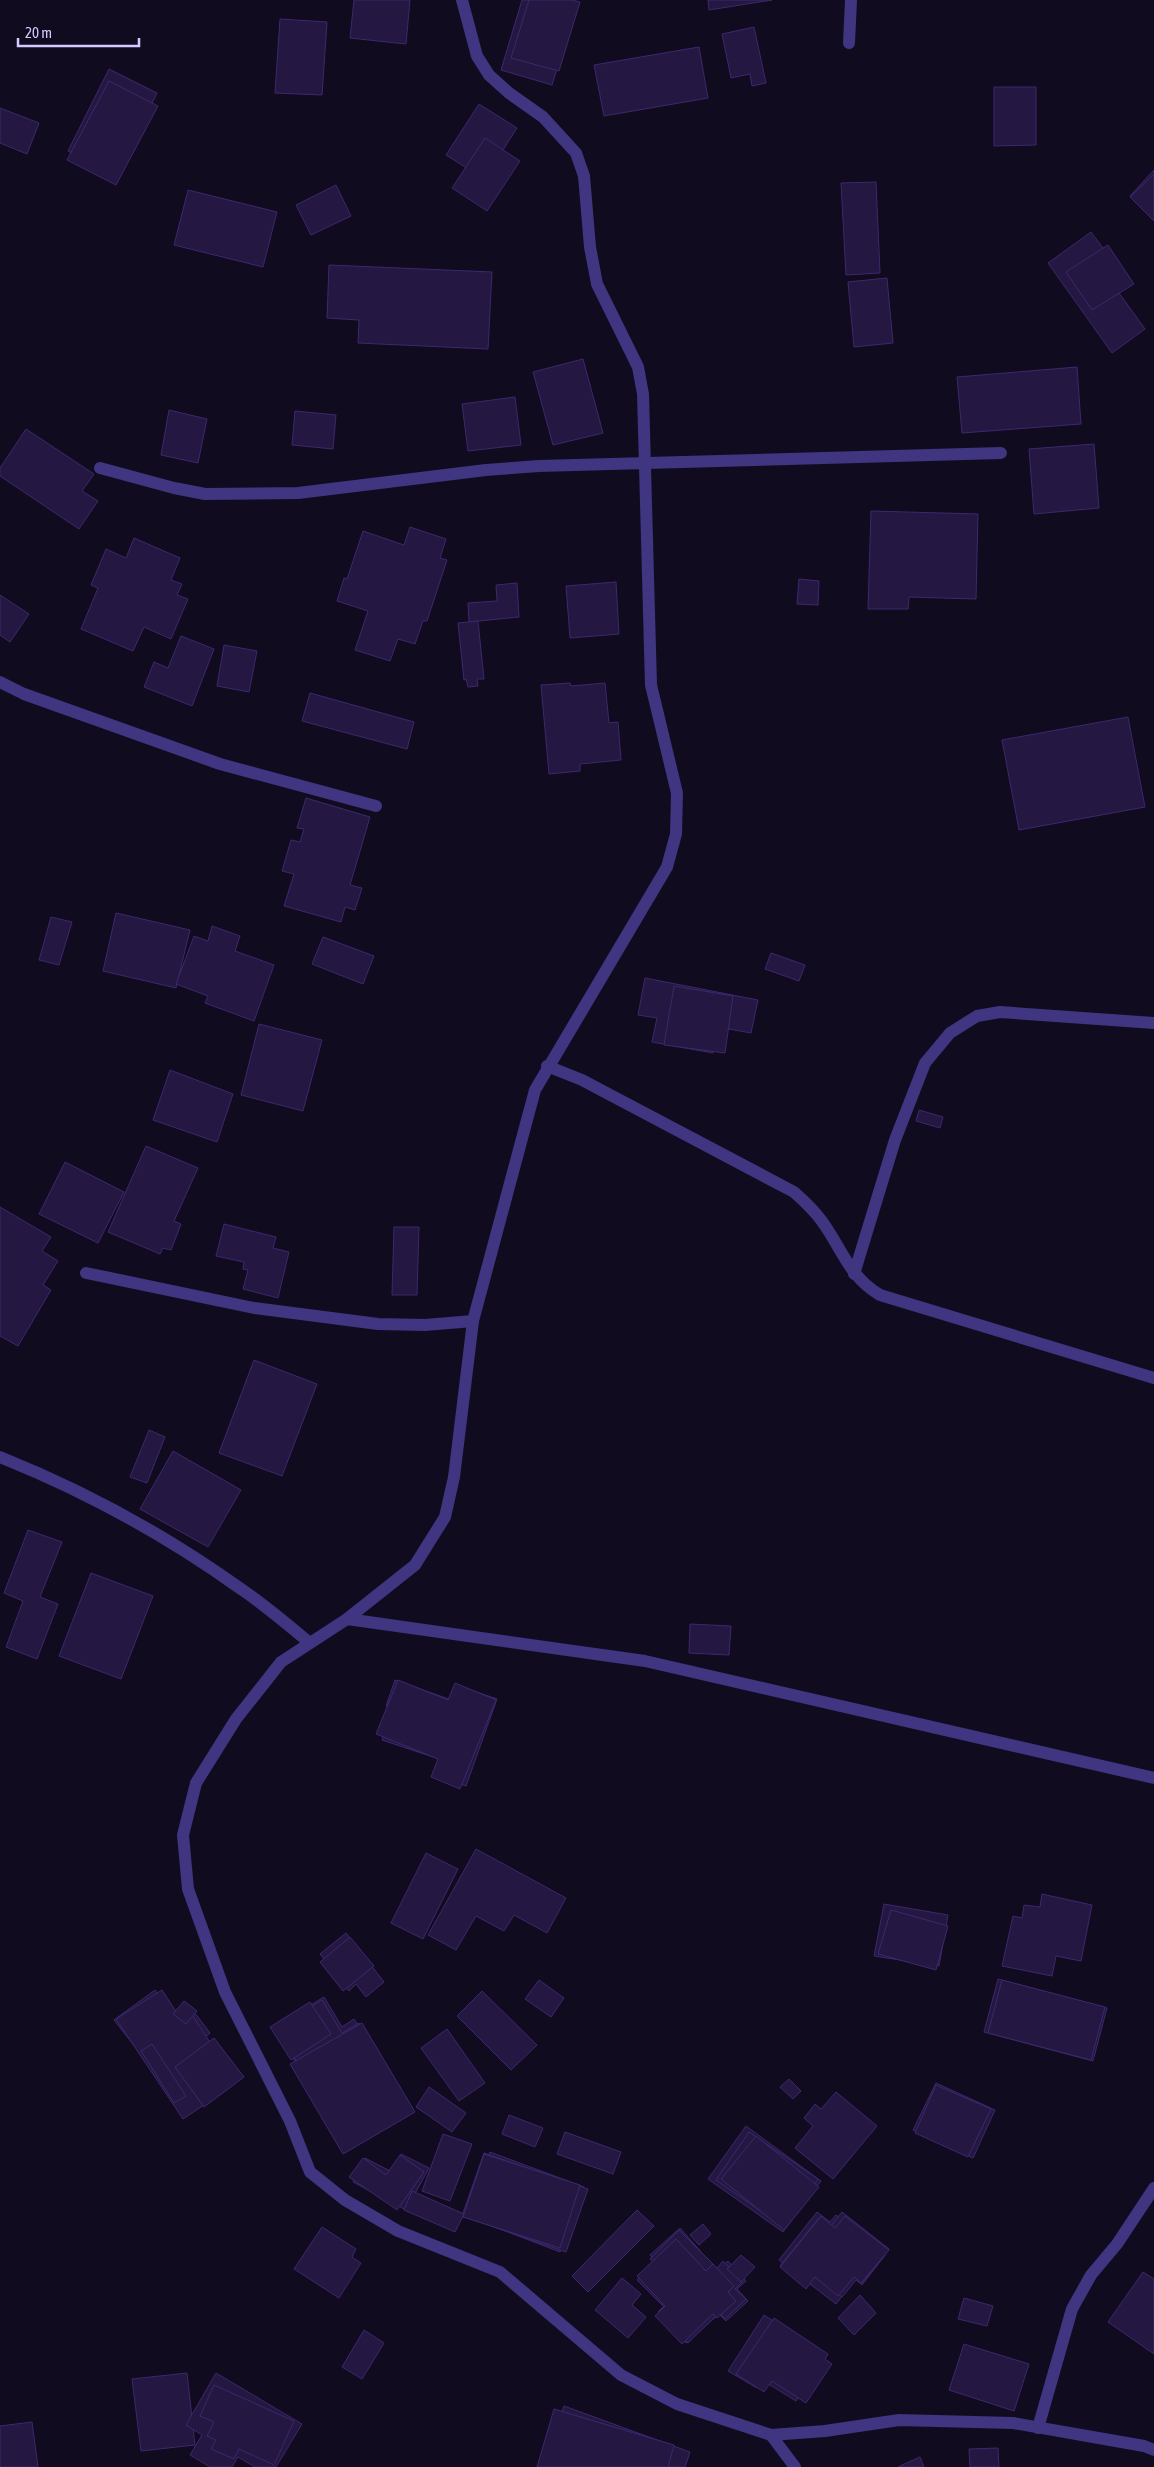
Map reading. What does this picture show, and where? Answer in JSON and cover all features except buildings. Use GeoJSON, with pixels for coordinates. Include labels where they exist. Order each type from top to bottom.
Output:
{"type":"FeatureCollection","features":[{"type":"Feature","properties":{"kind":"street"},"geometry":{"type":"LineString","coordinates":[[462,0],[477,56],[489,75],[509,93],[543,117],[576,153],[584,176],[590,247],[597,284],[638,367],[643,394],[646,462],[651,685],[677,793],[676,834],[667,867],[547,1066],[535,1090],[473,1321],[454,1477],[445,1517],[415,1565],[347,1619],[281,1662],[236,1719],[196,1783],[183,1835],[188,1889],[225,1992],[290,2121],[310,2172],[345,2200],[398,2231],[500,2272],[621,2375],[677,2404],[771,2435],[825,2431],[899,2420],[1013,2423],[1154,2450]]}},
{"type":"Feature","properties":{"kind":"street"},"geometry":{"type":"LineString","coordinates":[[849,43],[851,0]]}},
{"type":"Feature","properties":{"kind":"street"},"geometry":{"type":"LineString","coordinates":[[100,468],[174,488],[205,494],[298,493],[486,470],[646,462],[1001,454]]}},
{"type":"Feature","properties":{"kind":"street"},"geometry":{"type":"LineString","coordinates":[[0,682],[24,694],[220,764],[376,806]]}},
{"type":"Feature","properties":{"kind":"street"},"geometry":{"type":"LineString","coordinates":[[854,1274],[895,1140],[926,1063],[950,1032],[977,1016],[1000,1012],[1154,1023]]}},
{"type":"Feature","properties":{"kind":"street"},"geometry":{"type":"LineString","coordinates":[[547,1066],[582,1080],[794,1192],[821,1220],[854,1274],[864,1286],[880,1295],[1154,1378]]}},
{"type":"Feature","properties":{"kind":"street"},"geometry":{"type":"LineString","coordinates":[[86,1273],[254,1308],[378,1324],[424,1326],[473,1321]]}},
{"type":"Feature","properties":{"kind":"street"},"geometry":{"type":"LineString","coordinates":[[0,1457],[56,1479],[156,1534],[242,1589],[310,1643]]}},
{"type":"Feature","properties":{"kind":"street"},"geometry":{"type":"LineString","coordinates":[[347,1619],[646,1661],[1154,1778]]}},
{"type":"Feature","properties":{"kind":"street"},"geometry":{"type":"LineString","coordinates":[[1038,2428],[1072,2309],[1091,2275],[1117,2244],[1154,2188]]}},
{"type":"Feature","properties":{"kind":"street"},"geometry":{"type":"LineString","coordinates":[[771,2435],[795,2467]]}}]}
